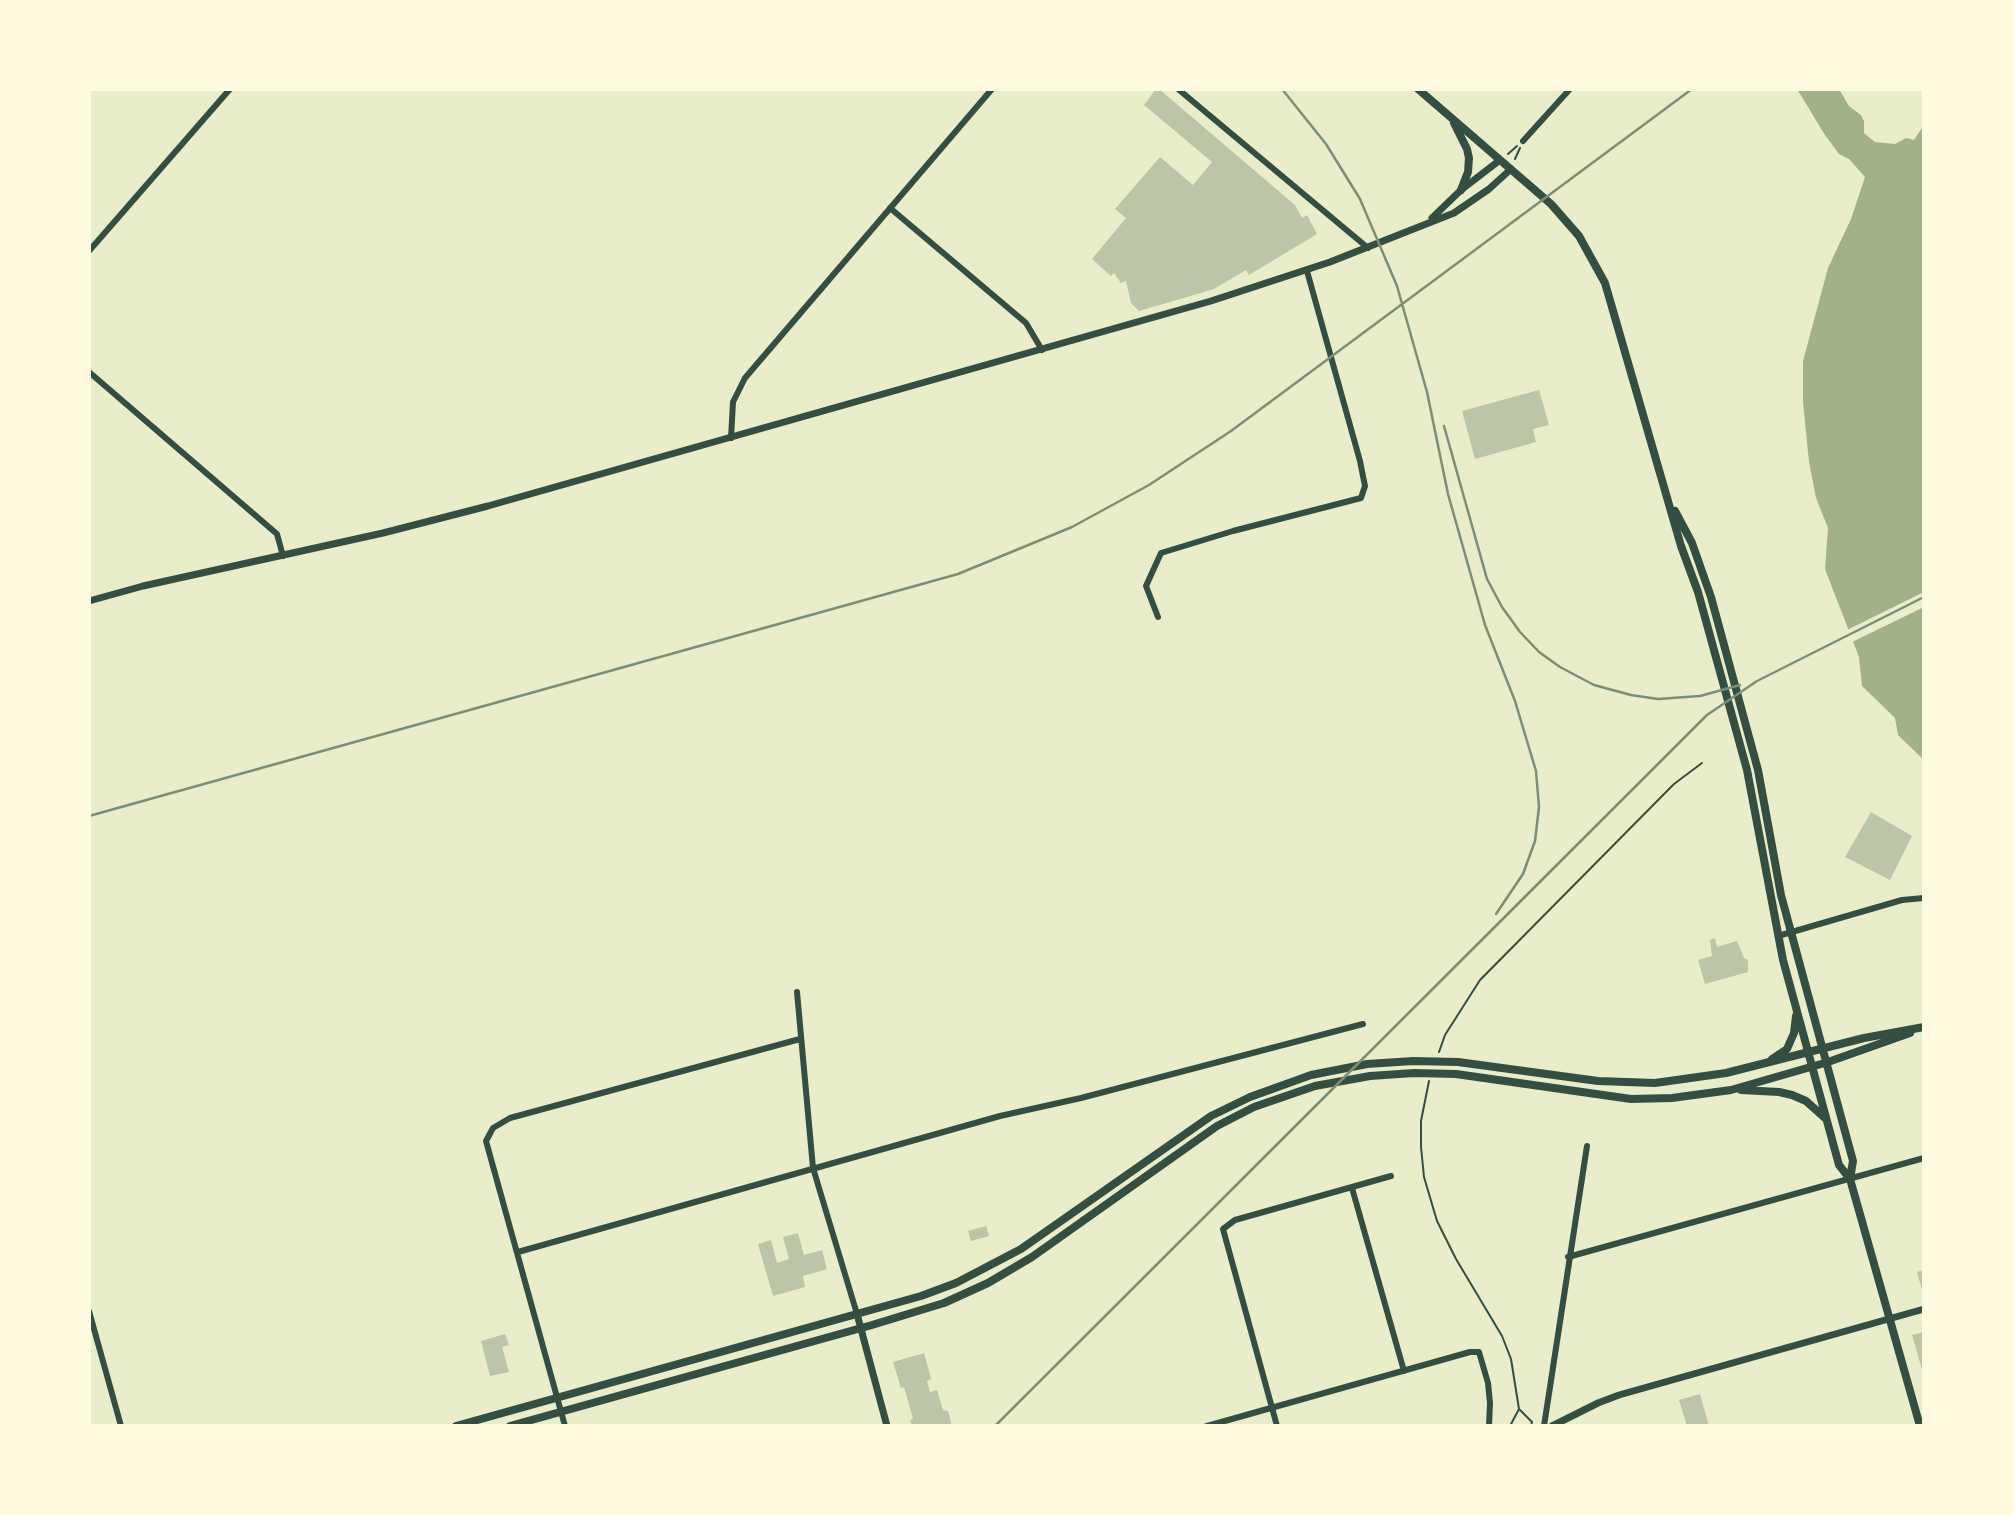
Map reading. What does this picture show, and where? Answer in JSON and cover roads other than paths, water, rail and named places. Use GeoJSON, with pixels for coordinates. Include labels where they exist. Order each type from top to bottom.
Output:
{"type":"FeatureCollection","features":[{"type":"Feature","properties":{"kind":"main road"},"geometry":{"type":"LineString","coordinates":[[1418,89],[1563,216],[1579,236],[1605,283],[1681,546],[1698,592],[1747,770],[1778,936],[1839,1165],[1850,1179],[1920,1426]]}},
{"type":"Feature","properties":{"kind":"main road"},"geometry":{"type":"LineString","coordinates":[[1451,117],[1468,153],[1468,172],[1461,190]]}},
{"type":"Feature","properties":{"kind":"main road"},"geometry":{"type":"LineString","coordinates":[[1668,500],[1692,543],[1711,597],[1758,770],[1790,933],[1828,1062],[1853,1161],[1850,1179]]}},
{"type":"Feature","properties":{"kind":"main road"},"geometry":{"type":"LineString","coordinates":[[1763,1065],[1787,1049],[1794,1033],[1797,1009]]}},
{"type":"Feature","properties":{"kind":"main road"},"geometry":{"type":"LineString","coordinates":[[456,1426],[937,1291],[1007,1258],[1211,1116],[1280,1084],[1367,1064],[1413,1061],[1458,1062],[1598,1081],[1656,1083],[1726,1073],[1864,1038],[1924,1028]]}},
{"type":"Feature","properties":{"kind":"main road"},"geometry":{"type":"LineString","coordinates":[[510,1426],[944,1303],[1000,1276],[1056,1241],[1217,1126],[1284,1095],[1342,1080],[1414,1073],[1456,1074],[1631,1099],[1672,1098],[1731,1090],[1828,1062],[1924,1028]]}},
{"type":"Feature","properties":{"kind":"main road"},"geometry":{"type":"LineString","coordinates":[[1731,1090],[1779,1091],[1792,1095],[1806,1101],[1827,1120]]}},
{"type":"Feature","properties":{"kind":"main road"},"geometry":{"type":"LineString","coordinates":[[743,1360],[755,1342]]}},
{"type":"Feature","properties":{"kind":"main road"},"geometry":{"type":"LineString","coordinates":[[666,1367],[668,1382]]}},
{"type":"Feature","properties":{"kind":"street"},"geometry":{"type":"LineString","coordinates":[[89,251],[230,89]]}},
{"type":"Feature","properties":{"kind":"street"},"geometry":{"type":"LineString","coordinates":[[731,438],[733,402],[746,378],[992,89]]}},
{"type":"Feature","properties":{"kind":"street"},"geometry":{"type":"LineString","coordinates":[[1178,89],[1368,248]]}},
{"type":"Feature","properties":{"kind":"street"},"geometry":{"type":"LineString","coordinates":[[1523,141],[1570,89]]}},
{"type":"Feature","properties":{"kind":"street"},"geometry":{"type":"LineString","coordinates":[[1429,221],[1461,190],[1500,160]]}},
{"type":"Feature","properties":{"kind":"street"},"geometry":{"type":"LineString","coordinates":[[89,601],[488,506],[1042,350],[1307,271],[1461,209],[1511,169]]}},
{"type":"Feature","properties":{"kind":"street"},"geometry":{"type":"LineString","coordinates":[[890,208],[1026,323],[1042,350]]}},
{"type":"Feature","properties":{"kind":"street"},"geometry":{"type":"LineString","coordinates":[[1158,617],[1146,586],[1161,553],[1233,531],[1361,498],[1366,486],[1307,271]]}},
{"type":"Feature","properties":{"kind":"street"},"geometry":{"type":"LineString","coordinates":[[89,372],[278,534],[283,556]]}},
{"type":"Feature","properties":{"kind":"street"},"geometry":{"type":"LineString","coordinates":[[1778,936],[1902,900],[1924,898]]}},
{"type":"Feature","properties":{"kind":"street"},"geometry":{"type":"LineString","coordinates":[[797,992],[813,1168],[887,1426]]}},
{"type":"Feature","properties":{"kind":"street"},"geometry":{"type":"LineString","coordinates":[[518,1252],[1000,1116],[1081,1098],[1363,1024]]}},
{"type":"Feature","properties":{"kind":"street"},"geometry":{"type":"LineString","coordinates":[[565,1426],[486,1141],[493,1128],[510,1118],[800,1040]]}},
{"type":"Feature","properties":{"kind":"street"},"geometry":{"type":"LineString","coordinates":[[1544,1426],[1587,1146]]}},
{"type":"Feature","properties":{"kind":"street"},"geometry":{"type":"LineString","coordinates":[[1568,1258],[1924,1158]]}},
{"type":"Feature","properties":{"kind":"street"},"geometry":{"type":"LineString","coordinates":[[1277,1426],[1224,1235],[1225,1226],[1235,1220],[1391,1176]]}},
{"type":"Feature","properties":{"kind":"street"},"geometry":{"type":"LineString","coordinates":[[1352,1188],[1404,1371]]}},
{"type":"Feature","properties":{"kind":"street"},"geometry":{"type":"LineString","coordinates":[[1552,1426],[1619,1395],[1924,1309]]}},
{"type":"Feature","properties":{"kind":"street"},"geometry":{"type":"LineString","coordinates":[[89,1311],[121,1426]]}},
{"type":"Feature","properties":{"kind":"street"},"geometry":{"type":"LineString","coordinates":[[1207,1426],[1471,1352],[1479,1352],[1488,1383],[1489,1426]]}},
{"type":"Feature","properties":{"kind":"railway"},"geometry":{"type":"LineString","coordinates":[[1282,89],[1326,144],[1360,199],[1397,286],[1427,392],[1448,494],[1485,625],[1515,701],[1536,771],[1539,807],[1535,841],[1523,874],[1496,914]]}},
{"type":"Feature","properties":{"kind":"railway"},"geometry":{"type":"LineString","coordinates":[[89,816],[958,574],[1072,527],[1149,485],[1231,431],[1692,89]]}},
{"type":"Feature","properties":{"kind":"railway"},"geometry":{"type":"LineString","coordinates":[[1444,426],[1487,579],[1502,607],[1539,652],[1594,685],[1631,695],[1658,699],[1700,696],[1740,685]]}},
{"type":"Feature","properties":{"kind":"railway"},"geometry":{"type":"LineString","coordinates":[[995,1426],[1707,715],[1757,681],[1924,597]]}}]}
